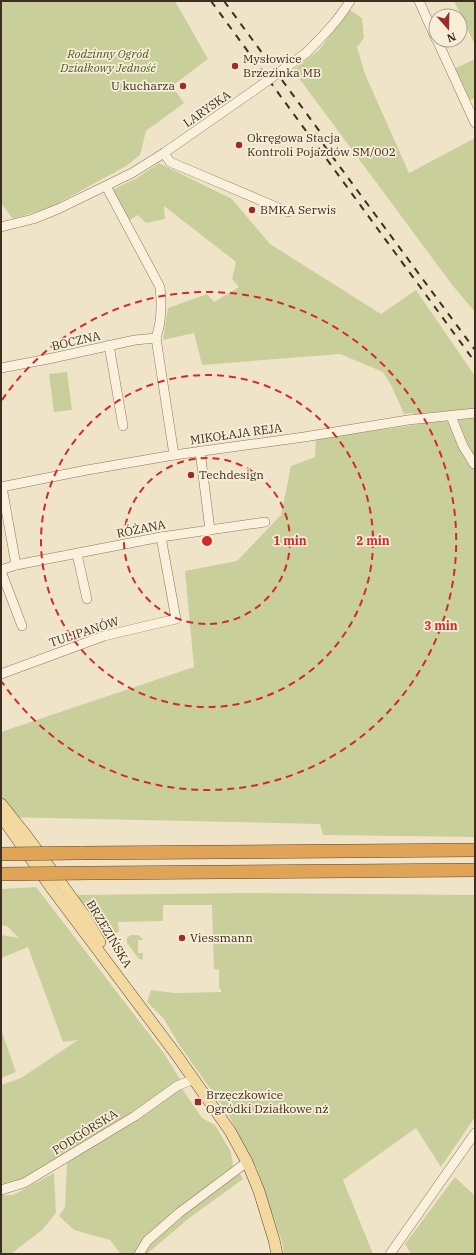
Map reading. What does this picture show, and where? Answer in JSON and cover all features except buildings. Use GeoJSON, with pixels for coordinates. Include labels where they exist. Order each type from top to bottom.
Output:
{"type":"FeatureCollection","features":[{"type":"Feature","properties":{"kind":"highway"},"geometry":{"type":"LineString","coordinates":[[1,854],[475,850]]}},
{"type":"Feature","properties":{"kind":"highway"},"geometry":{"type":"LineString","coordinates":[[1,874],[475,870]]}},
{"type":"Feature","properties":{"kind":"main road","name":"BRZEZIŃSKA"},"geometry":{"type":"LineString","coordinates":[[1,804],[26,835],[85,916],[125,986]]}},
{"type":"Feature","properties":{"kind":"main road","name":"BRZEZIŃSKA"},"geometry":{"type":"LineString","coordinates":[[1,816],[52,889],[125,986]]}},
{"type":"Feature","properties":{"kind":"main road"},"geometry":{"type":"LineString","coordinates":[[125,986],[194,1079],[230,1131],[247,1162],[261,1197],[277,1254]]}},
{"type":"Feature","properties":{"kind":"street","name":"LARYSKA"},"geometry":{"type":"LineString","coordinates":[[1,227],[46,214],[106,186],[164,153],[306,53],[326,32],[350,1]]}},
{"type":"Feature","properties":{"kind":"street"},"geometry":{"type":"LineString","coordinates":[[419,1],[428,21]]}},
{"type":"Feature","properties":{"kind":"street"},"geometry":{"type":"LineString","coordinates":[[440,48],[475,123]]}},
{"type":"Feature","properties":{"kind":"street"},"geometry":{"type":"LineString","coordinates":[[164,153],[170,162],[288,212]]}},
{"type":"Feature","properties":{"kind":"street"},"geometry":{"type":"LineString","coordinates":[[106,186],[160,287],[162,302],[160,325],[156,338],[174,455]]}},
{"type":"Feature","properties":{"kind":"street","name":"BOCZNA"},"geometry":{"type":"LineString","coordinates":[[1,368],[109,345],[156,338]]}},
{"type":"Feature","properties":{"kind":"street"},"geometry":{"type":"LineString","coordinates":[[109,345],[123,426]]}},
{"type":"Feature","properties":{"kind":"street","name":"MIKOŁAJA REJA"},"geometry":{"type":"LineString","coordinates":[[1,487],[174,455],[304,437],[408,420],[475,413]]}},
{"type":"Feature","properties":{"kind":"street"},"geometry":{"type":"LineString","coordinates":[[447,416],[474,464]]}},
{"type":"Feature","properties":{"kind":"street"},"geometry":{"type":"LineString","coordinates":[[200,452],[210,530]]}},
{"type":"Feature","properties":{"kind":"street"},"geometry":{"type":"LineString","coordinates":[[1,487],[16,566]]}},
{"type":"Feature","properties":{"kind":"street","name":"RÓŻANA"},"geometry":{"type":"LineString","coordinates":[[1,570],[161,537],[265,522]]}},
{"type":"Feature","properties":{"kind":"street","name":"TULIPANÓW"},"geometry":{"type":"LineString","coordinates":[[2,673],[104,636],[176,619],[161,537]]}},
{"type":"Feature","properties":{"kind":"street"},"geometry":{"type":"LineString","coordinates":[[77,554],[87,599]]}},
{"type":"Feature","properties":{"kind":"street"},"geometry":{"type":"LineString","coordinates":[[1,570],[22,626]]}},
{"type":"Feature","properties":{"kind":"street","name":"PODGÓRSKA"},"geometry":{"type":"LineString","coordinates":[[1,1190],[24,1183],[31,1179],[135,1116],[177,1086],[194,1079]]}},
{"type":"Feature","properties":{"kind":"street"},"geometry":{"type":"LineString","coordinates":[[390,1254],[475,1133]]}},
{"type":"Feature","properties":{"kind":"street"},"geometry":{"type":"LineString","coordinates":[[139,1254],[147,1241],[179,1213],[247,1162]]}},
{"type":"Feature","properties":{"kind":"green space","name":"Rodzinny Ogród Działkowy Jedność"},"geometry":{"type":"Polygon","coordinates":[[[1,1],[175,1],[208,59],[172,86],[184,103],[146,131],[140,155],[126,166],[51,207],[13,219],[1,203],[1,59],[5,64],[1,58],[1,1]]]}},
{"type":"Feature","properties":{"kind":"green space"},"geometry":{"type":"Polygon","coordinates":[[[454,1],[475,1],[475,45],[468,30],[468,8],[457,8],[454,1]]]}},
{"type":"Feature","properties":{"kind":"green space"},"geometry":{"type":"Polygon","coordinates":[[[350,10],[362,18],[364,38],[357,47],[365,74],[409,173],[475,138],[475,312],[453,286],[293,70],[319,50],[350,10]]]}},
{"type":"Feature","properties":{"kind":"green space"},"geometry":{"type":"Polygon","coordinates":[[[475,59],[475,98],[469,101],[454,69],[475,59]]]}},
{"type":"Feature","properties":{"kind":"green space"},"geometry":{"type":"Polygon","coordinates":[[[159,163],[232,199],[270,244],[381,314],[416,290],[475,376],[475,409],[424,413],[429,423],[475,418],[475,837],[323,835],[320,824],[1,817],[1,732],[194,667],[185,571],[237,561],[281,515],[291,466],[315,457],[316,439],[421,424],[413,413],[404,414],[391,385],[383,372],[340,354],[202,365],[194,333],[163,340],[168,308],[207,294],[214,302],[239,287],[232,279],[236,262],[164,206],[165,219],[146,223],[138,215],[128,221],[112,190],[137,178],[159,163]]]}},
{"type":"Feature","properties":{"kind":"green space"},"geometry":{"type":"Polygon","coordinates":[[[67,372],[72,410],[54,412],[49,374],[67,372]]]}},
{"type":"Feature","properties":{"kind":"green space"},"geometry":{"type":"Polygon","coordinates":[[[36,887],[163,1052],[180,1079],[119,1121],[26,1180],[1,1186],[1,1085],[21,1078],[78,1040],[63,1042],[28,947],[1,958],[1,935],[19,938],[7,926],[1,925],[1,889],[36,887]]]}},
{"type":"Feature","properties":{"kind":"green space"},"geometry":{"type":"Polygon","coordinates":[[[248,893],[475,895],[475,1117],[441,1167],[416,1128],[343,1180],[373,1254],[284,1254],[282,1242],[257,1169],[228,1114],[178,1043],[164,1019],[147,1002],[151,990],[175,993],[222,992],[219,987],[219,970],[214,969],[212,905],[163,905],[163,921],[118,922],[119,932],[107,935],[77,895],[248,893]]]}},
{"type":"Feature","properties":{"kind":"green space"},"geometry":{"type":"Polygon","coordinates":[[[131,935],[138,935],[143,939],[138,940],[138,953],[143,953],[142,960],[139,959],[127,943],[127,938],[131,935]]]}},
{"type":"Feature","properties":{"kind":"green space"},"geometry":{"type":"Polygon","coordinates":[[[1,1029],[16,1072],[1,1078],[1,1029]]]}},
{"type":"Feature","properties":{"kind":"green space"},"geometry":{"type":"Polygon","coordinates":[[[179,1090],[183,1090],[202,1118],[215,1125],[231,1152],[233,1166],[178,1208],[135,1254],[121,1254],[110,1240],[74,1230],[59,1216],[65,1207],[67,1163],[179,1090]]]}},
{"type":"Feature","properties":{"kind":"green space"},"geometry":{"type":"Polygon","coordinates":[[[239,1172],[243,1179],[188,1219],[147,1254],[143,1254],[175,1220],[239,1172]]]}},
{"type":"Feature","properties":{"kind":"green space"},"geometry":{"type":"Polygon","coordinates":[[[54,1173],[56,1213],[42,1230],[11,1254],[1,1254],[1,1195],[13,1195],[54,1173]]]}},
{"type":"Feature","properties":{"kind":"green space"},"geometry":{"type":"Polygon","coordinates":[[[455,1177],[475,1196],[475,1254],[411,1254],[405,1244],[455,1177]]]}},
{"type":"Feature","properties":{"kind":"railway"},"geometry":{"type":"LineString","coordinates":[[211,1],[475,362]]}},
{"type":"Feature","properties":{"kind":"railway"},"geometry":{"type":"LineString","coordinates":[[224,1],[323,136]]}},
{"type":"Feature","properties":{"kind":"railway"},"geometry":{"type":"LineString","coordinates":[[315,133],[475,350]]}},
{"type":"Feature","properties":{"kind":"place","name":"Mysłowice Brzezinka MB"},"geometry":{"type":"Point","coordinates":[235,66]}},
{"type":"Feature","properties":{"kind":"place","name":"U kucharza"},"geometry":{"type":"Point","coordinates":[183,86]}},
{"type":"Feature","properties":{"kind":"place","name":"Okręgowa Stacja Kontroli Pojazdów SM/002"},"geometry":{"type":"Point","coordinates":[239,145]}},
{"type":"Feature","properties":{"kind":"place","name":"BMKA Serwis"},"geometry":{"type":"Point","coordinates":[252,210]}},
{"type":"Feature","properties":{"kind":"place","name":"Techdesign"},"geometry":{"type":"Point","coordinates":[191,475]}},
{"type":"Feature","properties":{"kind":"place","name":"Viessmann"},"geometry":{"type":"Point","coordinates":[182,938]}},
{"type":"Feature","properties":{"kind":"place","name":"Brzęczkowice Ogródki Działkowe nż"},"geometry":{"type":"Point","coordinates":[198,1102]}}]}
